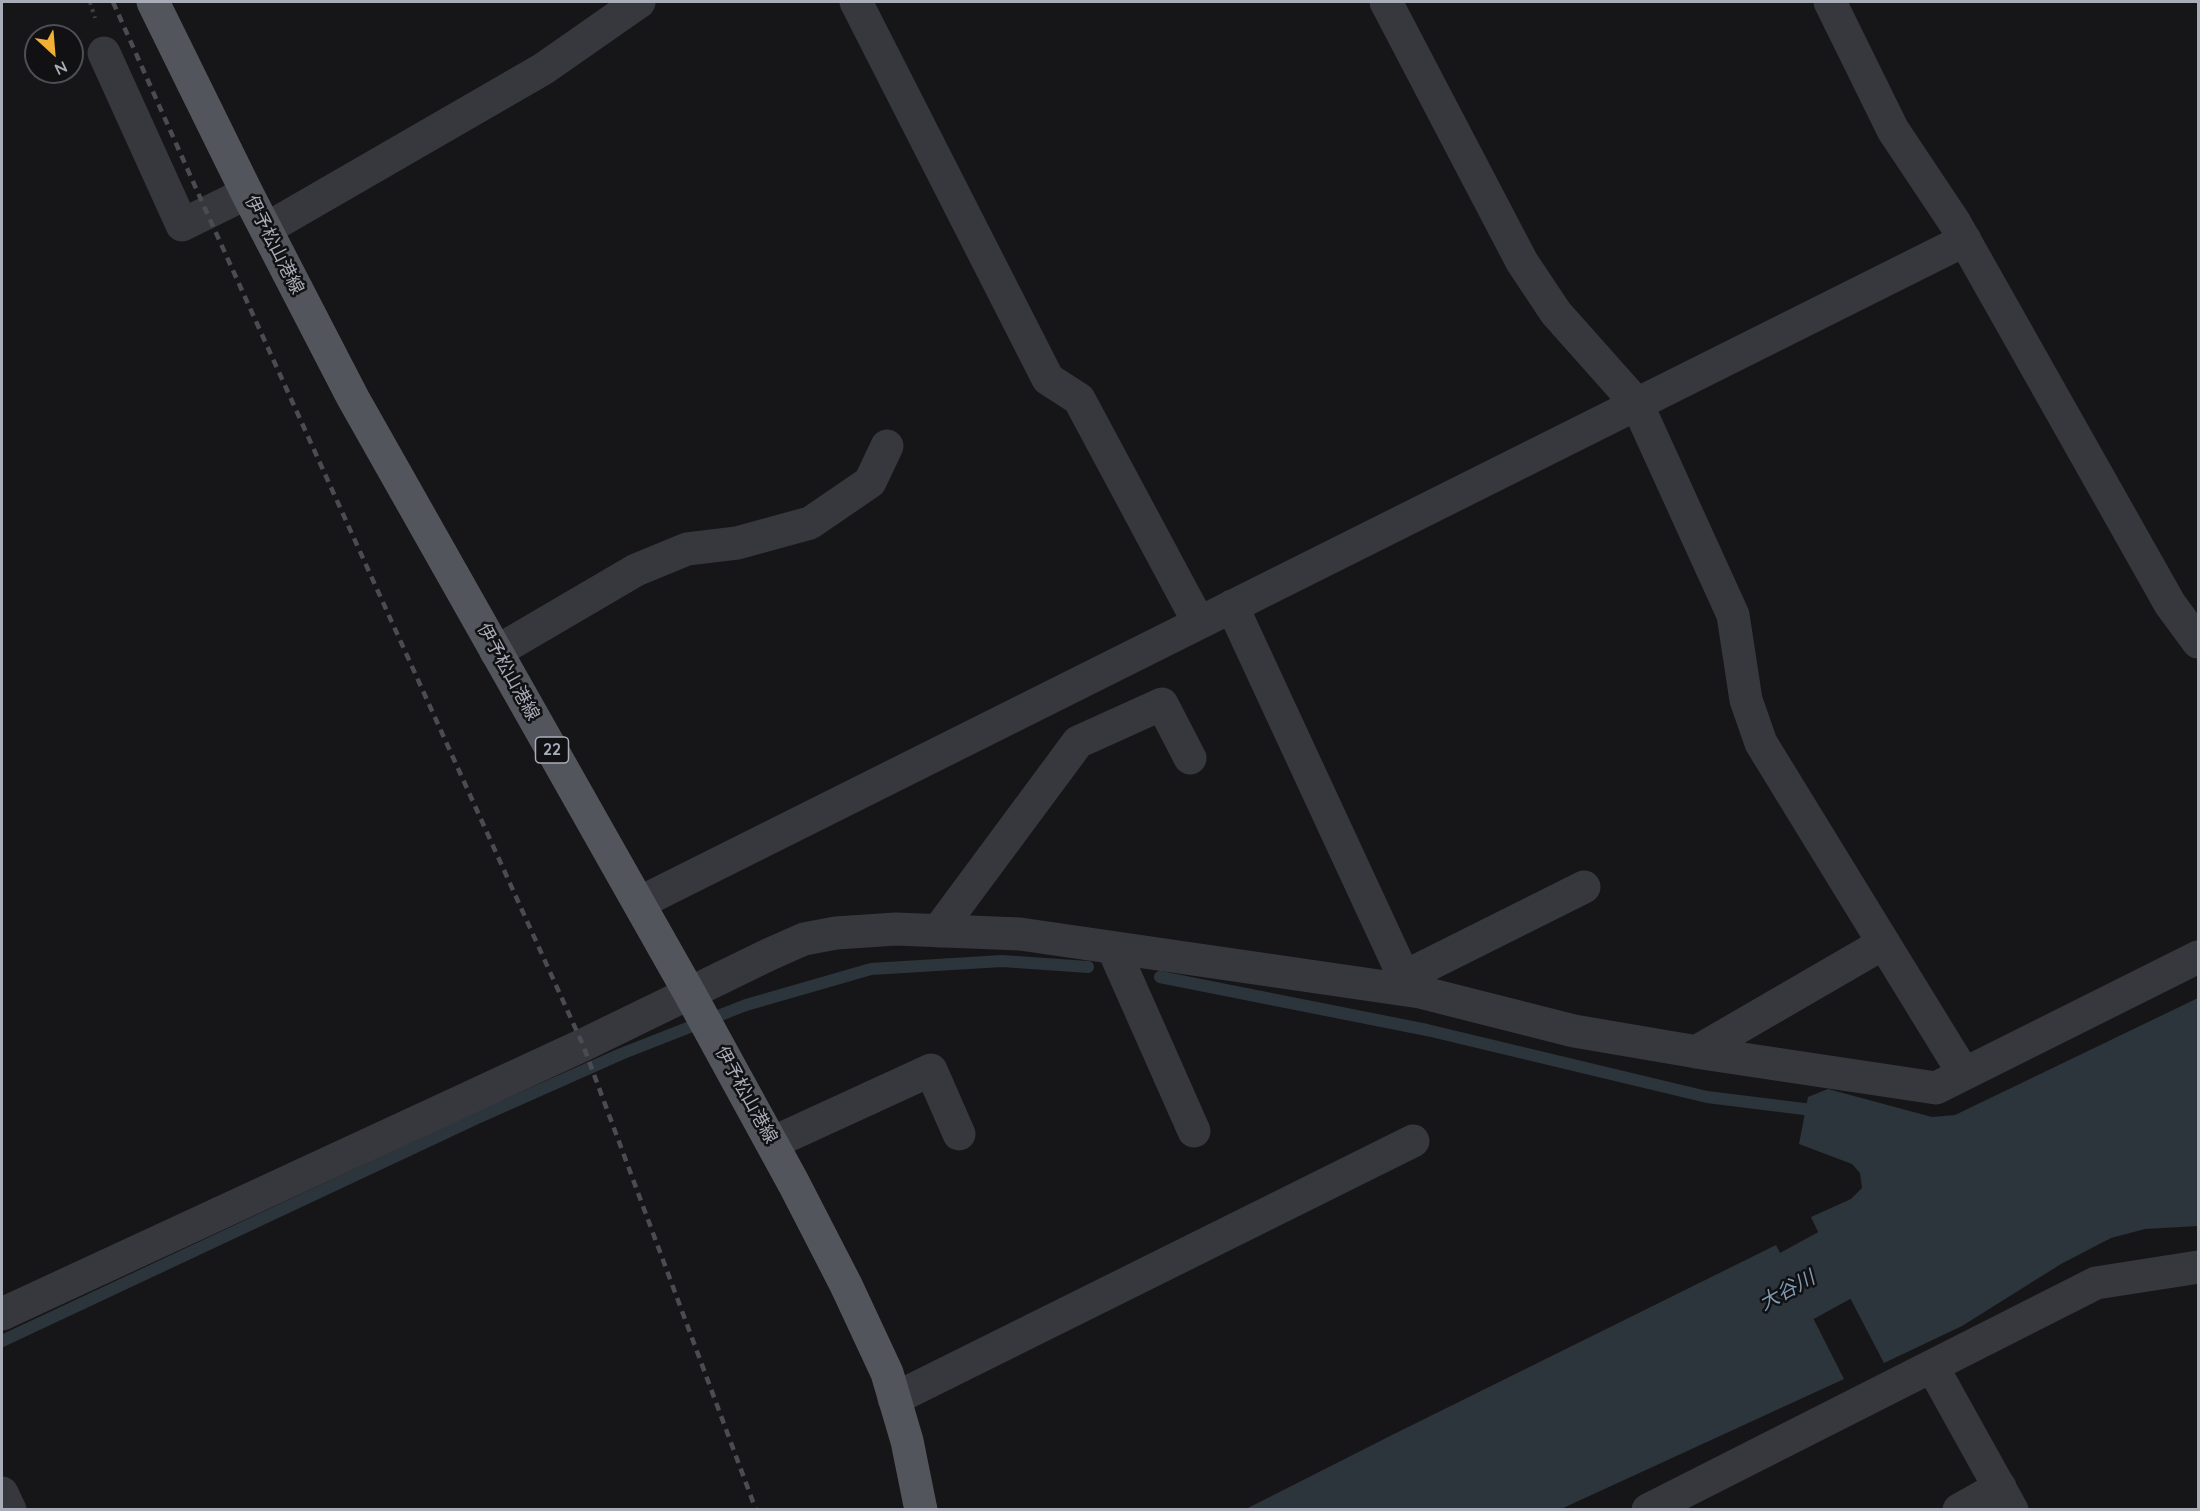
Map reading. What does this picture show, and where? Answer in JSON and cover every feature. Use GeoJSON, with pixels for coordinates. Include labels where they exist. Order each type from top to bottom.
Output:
{"type":"FeatureCollection","features":[{"type":"Feature","properties":{"kind":"main road","name":"伊予松山港線"},"geometry":{"type":"LineString","coordinates":[[153,2],[353,398],[690,994],[846,1284],[886,1373],[907,1441],[921,1509]]}},
{"type":"Feature","properties":{"kind":"street"},"geometry":{"type":"LineString","coordinates":[[266,229],[543,69],[639,2]]}},
{"type":"Feature","properties":{"kind":"street"},"geometry":{"type":"LineString","coordinates":[[856,2],[1048,379],[1079,399],[1199,623]]}},
{"type":"Feature","properties":{"kind":"street"},"geometry":{"type":"LineString","coordinates":[[1386,2],[1522,262],[1556,313],[1637,404],[1733,615],[1746,700],[1761,743],[1965,1074]]}},
{"type":"Feature","properties":{"kind":"street"},"geometry":{"type":"LineString","coordinates":[[1830,2],[1893,130],[1965,240],[2170,604],[2199,642]]}},
{"type":"Feature","properties":{"kind":"street"},"geometry":{"type":"LineString","coordinates":[[104,53],[182,225],[248,193]]}},
{"type":"Feature","properties":{"kind":"street"},"geometry":{"type":"LineString","coordinates":[[639,903],[1965,240]]}},
{"type":"Feature","properties":{"kind":"street"},"geometry":{"type":"LineString","coordinates":[[496,652],[636,570],[687,549],[737,543],[810,523],[870,482],[887,446]]}},
{"type":"Feature","properties":{"kind":"street"},"geometry":{"type":"LineString","coordinates":[[1232,606],[1402,983]]}},
{"type":"Feature","properties":{"kind":"street"},"geometry":{"type":"LineString","coordinates":[[938,931],[1078,742],[1162,704],[1190,758]]}},
{"type":"Feature","properties":{"kind":"street"},"geometry":{"type":"LineString","coordinates":[[1402,983],[1584,887]]}},
{"type":"Feature","properties":{"kind":"street"},"geometry":{"type":"LineString","coordinates":[[2,1314],[804,939],[836,933],[896,929],[1020,934],[1113,948],[1402,983],[1420,992],[1574,1031],[1936,1088],[2199,957]]}},
{"type":"Feature","properties":{"kind":"street"},"geometry":{"type":"LineString","coordinates":[[1696,1052],[1884,943]]}},
{"type":"Feature","properties":{"kind":"street"},"geometry":{"type":"LineString","coordinates":[[1113,948],[1194,1131]]}},
{"type":"Feature","properties":{"kind":"street"},"geometry":{"type":"LineString","coordinates":[[772,1143],[931,1070],[959,1134]]}},
{"type":"Feature","properties":{"kind":"street"},"geometry":{"type":"LineString","coordinates":[[894,1398],[1413,1141]]}},
{"type":"Feature","properties":{"kind":"street"},"geometry":{"type":"LineString","coordinates":[[1648,1509],[2096,1283],[2199,1267]]}},
{"type":"Feature","properties":{"kind":"street"},"geometry":{"type":"LineString","coordinates":[[1932,1366],[2006,1498],[1959,1509]]}},
{"type":"Feature","properties":{"kind":"street"},"geometry":{"type":"LineString","coordinates":[[2,1493],[10,1509]]}},
{"type":"Feature","properties":{"kind":"water"},"geometry":{"type":"Polygon","coordinates":[[[2198,998],[2198,1226],[2145,1229],[2111,1238],[2061,1264],[1962,1326],[1884,1363],[1849,1296],[1857,1292],[1852,1282],[1843,1285],[1811,1217],[1851,1199],[1862,1188],[1860,1173],[1852,1164],[1799,1144],[1808,1097],[1828,1089],[1932,1117],[1955,1115],[2198,998]]]}},
{"type":"Feature","properties":{"kind":"water"},"geometry":{"type":"Polygon","coordinates":[[[1776,1245],[1844,1379],[1561,1509],[1246,1509],[1392,1435],[1776,1245]]]}},
{"type":"Feature","properties":{"kind":"waterway"},"geometry":{"type":"LineString","coordinates":[[2,1341],[477,1118],[621,1054],[746,1005],[871,969],[1002,961],[1088,967]]}},
{"type":"Feature","properties":{"kind":"waterway"},"geometry":{"type":"LineString","coordinates":[[1160,977],[1427,1030],[1707,1097],[1820,1111]]}},
{"type":"Feature","properties":{"kind":"waterway","name":"大谷川"},"geometry":{"type":"LineString","coordinates":[[1709,1334],[1859,1252],[1922,1214]]}},
{"type":"Feature","properties":{"kind":"railway"},"geometry":{"type":"LineString","coordinates":[[113,2],[583,1045],[756,1510]]}}]}
